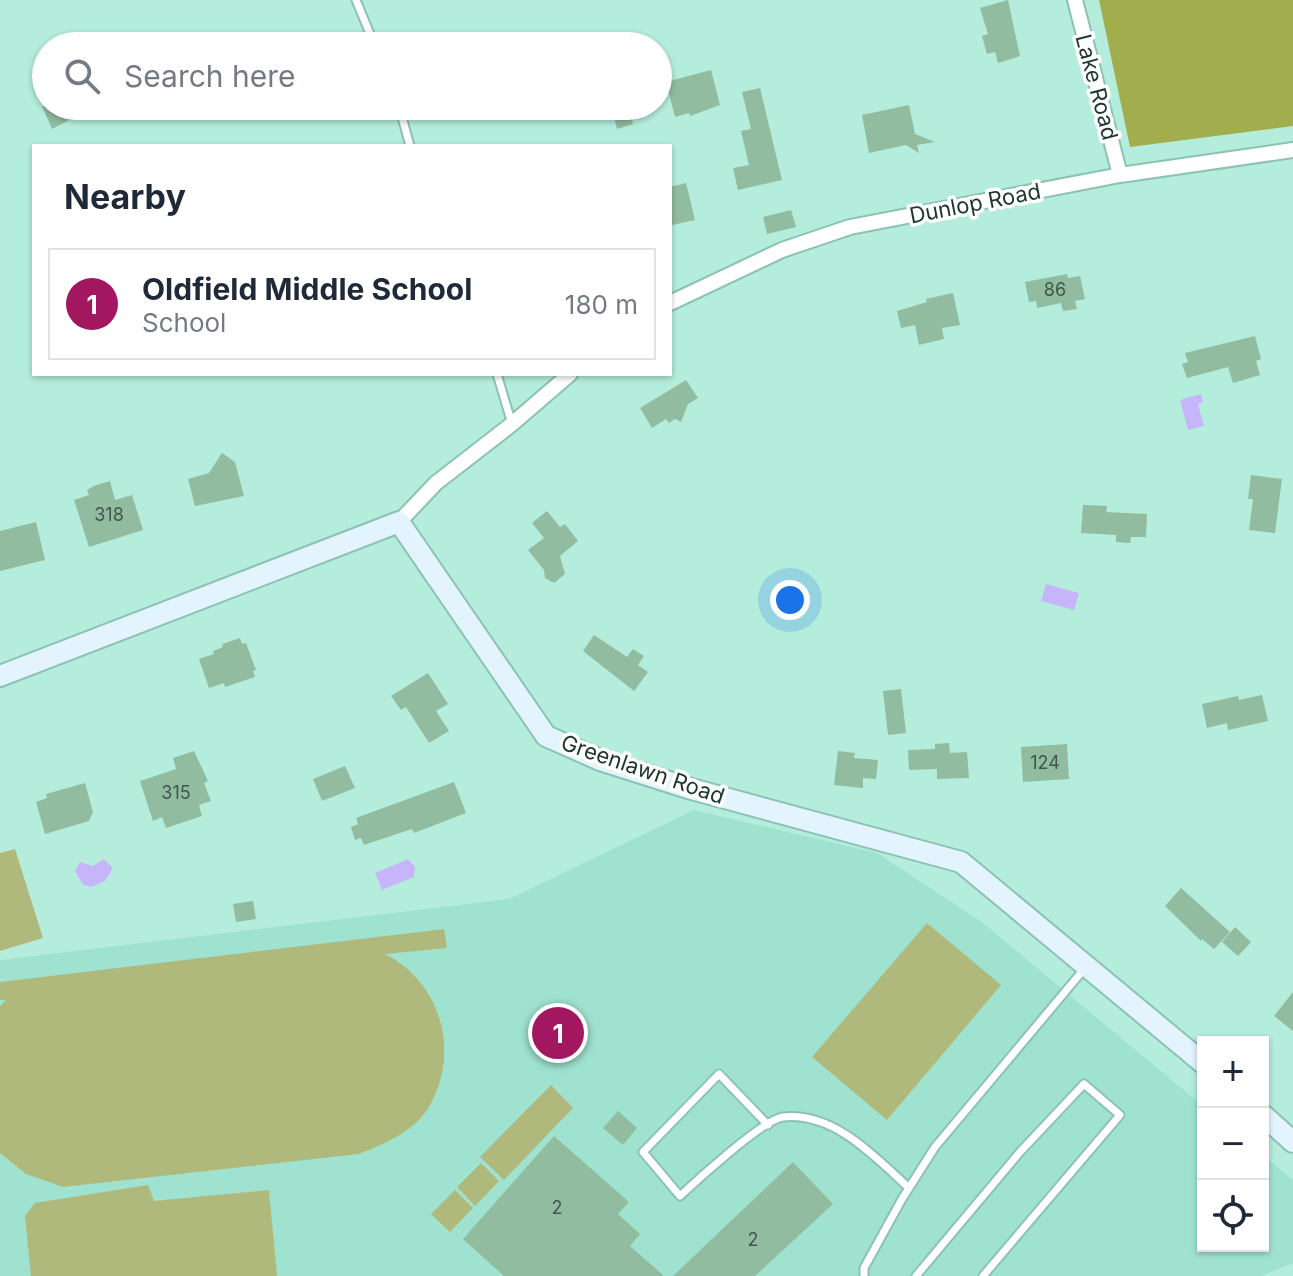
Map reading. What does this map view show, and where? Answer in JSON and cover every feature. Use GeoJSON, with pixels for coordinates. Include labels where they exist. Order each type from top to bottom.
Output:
{"type":"FeatureCollection","features":[{"type":"Feature","properties":{"kind":"main road"},"geometry":{"type":"LineString","coordinates":[[0,676],[399,522]]}},
{"type":"Feature","properties":{"kind":"main road","name":"Greenlawn Road"},"geometry":{"type":"LineString","coordinates":[[399,522],[546,736],[600,760],[688,788],[961,862],[1197,1058]]}},
{"type":"Feature","properties":{"kind":"main road"},"geometry":{"type":"LineString","coordinates":[[1269,1120],[1293,1142]]}},
{"type":"Feature","properties":{"kind":"street","name":"Lake Road"},"geometry":{"type":"LineString","coordinates":[[1075,0],[1120,175]]}},
{"type":"Feature","properties":{"kind":"street","name":"Dunlop Road"},"geometry":{"type":"LineString","coordinates":[[672,302],[782,250],[850,227],[1120,175],[1293,150]]}},
{"type":"Feature","properties":{"kind":"street"},"geometry":{"type":"LineString","coordinates":[[399,522],[436,483],[568,376]]}},
{"type":"Feature","properties":{"kind":"lane"},"geometry":{"type":"LineString","coordinates":[[356,0],[369,32]]}},
{"type":"Feature","properties":{"kind":"lane"},"geometry":{"type":"LineString","coordinates":[[403,120],[409,144]]}},
{"type":"Feature","properties":{"kind":"lane"},"geometry":{"type":"LineString","coordinates":[[498,376],[512,424]]}},
{"type":"Feature","properties":{"kind":"lane"},"geometry":{"type":"LineString","coordinates":[[866,1275],[864,1268],[935,1147],[1087,965]]}},
{"type":"Feature","properties":{"kind":"lane"},"geometry":{"type":"LineString","coordinates":[[768,1125],[719,1074],[643,1152],[680,1196],[724,1155],[780,1117],[818,1120],[862,1144],[909,1188]]}},
{"type":"Feature","properties":{"kind":"lane"},"geometry":{"type":"LineString","coordinates":[[916,1276],[1020,1152],[1084,1084],[1120,1115],[983,1276]]}},
{"type":"Feature","properties":{"kind":"shaded area"},"geometry":{"type":"Polygon","coordinates":[[[1201,394],[1203,402],[1198,404],[1204,426],[1188,430],[1180,400],[1201,394]]]}},
{"type":"Feature","properties":{"kind":"shaded area"},"geometry":{"type":"Polygon","coordinates":[[[1046,584],[1079,593],[1074,610],[1041,601],[1046,584]]]}},
{"type":"Feature","properties":{"kind":"shaded area"},"geometry":{"type":"Polygon","coordinates":[[[694,810],[877,853],[982,922],[1197,1101],[1197,1252],[1269,1252],[1269,1160],[1293,1180],[1293,1263],[1262,1276],[0,1276],[0,960],[509,899],[694,810]]]}},
{"type":"Feature","properties":{"kind":"shaded area"},"geometry":{"type":"Polygon","coordinates":[[[15,849],[43,938],[0,951],[0,853],[15,849]]]}},
{"type":"Feature","properties":{"kind":"shaded area"},"geometry":{"type":"Polygon","coordinates":[[[104,859],[113,868],[105,881],[91,887],[83,885],[75,871],[80,862],[93,866],[104,859]]]}},
{"type":"Feature","properties":{"kind":"shaded area"},"geometry":{"type":"Polygon","coordinates":[[[408,859],[415,867],[414,877],[382,890],[375,873],[408,859]]]}},
{"type":"Feature","properties":{"kind":"shaded area"},"geometry":{"type":"Polygon","coordinates":[[[927,923],[1001,985],[887,1120],[812,1057],[927,923]]]}},
{"type":"Feature","properties":{"kind":"shaded area"},"geometry":{"type":"Polygon","coordinates":[[[444,929],[447,948],[385,954],[404,966],[420,982],[440,1020],[444,1042],[444,1064],[439,1086],[429,1107],[407,1130],[388,1141],[359,1154],[63,1187],[26,1174],[0,1153],[0,1006],[6,1000],[0,1000],[0,982],[444,929]]]}},
{"type":"Feature","properties":{"kind":"shaded area"},"geometry":{"type":"Polygon","coordinates":[[[551,1085],[573,1108],[504,1180],[480,1157],[551,1085]]]}},
{"type":"Feature","properties":{"kind":"shaded area"},"geometry":{"type":"Polygon","coordinates":[[[481,1163],[499,1181],[475,1206],[457,1187],[481,1163]]]}},
{"type":"Feature","properties":{"kind":"shaded area"},"geometry":{"type":"Polygon","coordinates":[[[148,1185],[154,1201],[269,1190],[277,1276],[31,1276],[25,1216],[35,1203],[148,1185]]]}},
{"type":"Feature","properties":{"kind":"shaded area"},"geometry":{"type":"Polygon","coordinates":[[[455,1190],[473,1208],[450,1232],[431,1214],[455,1190]]]}},
{"type":"Feature","properties":{"kind":"green space"},"geometry":{"type":"Polygon","coordinates":[[[1099,0],[1293,0],[1293,126],[1130,147],[1099,0]]]}},
{"type":"Feature","properties":{"kind":"building"},"geometry":{"type":"Polygon","coordinates":[[[1008,0],[1020,56],[998,63],[995,52],[987,54],[982,36],[988,34],[980,8],[1008,0]]]}},
{"type":"Feature","properties":{"kind":"building"},"geometry":{"type":"Polygon","coordinates":[[[711,70],[720,105],[690,116],[689,113],[675,117],[672,80],[711,70]]]}},
{"type":"Feature","properties":{"kind":"building"},"geometry":{"type":"Polygon","coordinates":[[[760,88],[782,180],[738,190],[733,168],[749,165],[741,131],[751,129],[742,92],[760,88]]]}},
{"type":"Feature","properties":{"kind":"building"},"geometry":{"type":"Polygon","coordinates":[[[909,105],[915,134],[935,142],[917,145],[919,153],[906,145],[869,153],[862,115],[909,105]]]}},
{"type":"Feature","properties":{"kind":"building"},"geometry":{"type":"Polygon","coordinates":[[[48,120],[69,120],[52,129],[48,120]]]}},
{"type":"Feature","properties":{"kind":"building"},"geometry":{"type":"Polygon","coordinates":[[[615,120],[632,120],[633,124],[617,129],[615,120]]]}},
{"type":"Feature","properties":{"kind":"building"},"geometry":{"type":"Polygon","coordinates":[[[686,183],[695,220],[672,225],[672,186],[686,183]]]}},
{"type":"Feature","properties":{"kind":"building"},"geometry":{"type":"Polygon","coordinates":[[[791,210],[796,227],[767,234],[763,217],[791,210]]]}},
{"type":"Feature","properties":{"kind":"building"},"geometry":{"type":"Polygon","coordinates":[[[1067,274],[1068,278],[1080,276],[1085,299],[1075,301],[1077,309],[1063,311],[1061,303],[1037,308],[1036,301],[1029,302],[1025,282],[1067,274]]]}},
{"type":"Feature","properties":{"kind":"building"},"geometry":{"type":"Polygon","coordinates":[[[953,293],[960,325],[942,328],[944,339],[919,345],[915,325],[901,328],[897,311],[927,302],[926,299],[953,293]]]}},
{"type":"Feature","properties":{"kind":"building"},"geometry":{"type":"Polygon","coordinates":[[[1255,336],[1261,359],[1256,361],[1260,375],[1233,383],[1228,367],[1187,378],[1182,364],[1188,362],[1185,353],[1255,336]]]}},
{"type":"Feature","properties":{"kind":"building"},"geometry":{"type":"Polygon","coordinates":[[[686,380],[698,398],[688,404],[681,422],[675,419],[669,423],[666,419],[652,428],[640,408],[686,380]]]}},
{"type":"Feature","properties":{"kind":"building"},"geometry":{"type":"Polygon","coordinates":[[[222,453],[235,462],[244,496],[195,506],[188,479],[209,473],[222,453]]]}},
{"type":"Feature","properties":{"kind":"building"},"geometry":{"type":"Polygon","coordinates":[[[1251,475],[1282,479],[1275,533],[1249,530],[1253,499],[1248,499],[1251,475]]]}},
{"type":"Feature","properties":{"kind":"building"},"geometry":{"type":"Polygon","coordinates":[[[110,481],[115,500],[132,495],[143,530],[89,547],[74,500],[89,495],[87,490],[94,486],[110,481]]]}},
{"type":"Feature","properties":{"kind":"building"},"geometry":{"type":"Polygon","coordinates":[[[1083,505],[1107,506],[1106,512],[1147,514],[1146,537],[1131,537],[1130,543],[1116,542],[1116,535],[1081,533],[1083,505]]]}},
{"type":"Feature","properties":{"kind":"building"},"geometry":{"type":"Polygon","coordinates":[[[547,511],[560,527],[565,524],[578,541],[560,556],[565,574],[554,583],[545,578],[544,570],[528,550],[544,538],[532,523],[547,511]]]}},
{"type":"Feature","properties":{"kind":"building"},"geometry":{"type":"Polygon","coordinates":[[[36,522],[45,560],[0,571],[0,531],[36,522]]]}},
{"type":"Feature","properties":{"kind":"building"},"geometry":{"type":"Polygon","coordinates":[[[594,635],[627,657],[633,649],[644,656],[638,665],[648,672],[634,691],[583,651],[594,635]]]}},
{"type":"Feature","properties":{"kind":"building"},"geometry":{"type":"Polygon","coordinates":[[[240,638],[242,644],[246,643],[256,670],[253,671],[255,677],[225,687],[224,683],[209,688],[199,659],[214,654],[213,651],[223,647],[222,644],[240,638]]]}},
{"type":"Feature","properties":{"kind":"building"},"geometry":{"type":"Polygon","coordinates":[[[428,673],[448,704],[436,711],[449,731],[429,743],[406,707],[401,710],[391,696],[428,673]]]}},
{"type":"Feature","properties":{"kind":"building"},"geometry":{"type":"Polygon","coordinates":[[[901,689],[906,733],[888,735],[883,691],[901,689]]]}},
{"type":"Feature","properties":{"kind":"building"},"geometry":{"type":"Polygon","coordinates":[[[1262,695],[1268,721],[1228,730],[1227,723],[1207,728],[1202,704],[1238,696],[1239,700],[1262,695]]]}},
{"type":"Feature","properties":{"kind":"building"},"geometry":{"type":"Polygon","coordinates":[[[949,743],[950,753],[967,752],[969,778],[937,779],[937,769],[909,770],[908,750],[935,749],[935,744],[949,743]]]}},
{"type":"Feature","properties":{"kind":"building"},"geometry":{"type":"Polygon","coordinates":[[[1067,744],[1069,779],[1023,782],[1021,747],[1067,744]]]}},
{"type":"Feature","properties":{"kind":"building"},"geometry":{"type":"Polygon","coordinates":[[[194,751],[208,781],[204,783],[211,801],[199,805],[202,816],[166,828],[162,817],[153,821],[140,781],[176,769],[173,758],[194,751]]]}},
{"type":"Feature","properties":{"kind":"building"},"geometry":{"type":"Polygon","coordinates":[[[838,751],[855,753],[854,758],[878,760],[876,779],[863,778],[863,788],[834,785],[838,751]]]}},
{"type":"Feature","properties":{"kind":"building"},"geometry":{"type":"Polygon","coordinates":[[[345,766],[355,788],[322,801],[313,779],[345,766]]]}},
{"type":"Feature","properties":{"kind":"building"},"geometry":{"type":"Polygon","coordinates":[[[454,782],[466,813],[414,833],[412,829],[364,845],[361,838],[355,840],[351,827],[358,824],[356,818],[454,782]]]}},
{"type":"Feature","properties":{"kind":"building"},"geometry":{"type":"Polygon","coordinates":[[[85,783],[93,812],[89,821],[45,834],[36,802],[47,798],[46,794],[85,783]]]}},
{"type":"Feature","properties":{"kind":"building"},"geometry":{"type":"Polygon","coordinates":[[[1181,888],[1230,932],[1214,949],[1201,941],[1165,906],[1181,888]]]}},
{"type":"Feature","properties":{"kind":"building"},"geometry":{"type":"Polygon","coordinates":[[[253,901],[256,919],[236,922],[233,904],[253,901]]]}},
{"type":"Feature","properties":{"kind":"building"},"geometry":{"type":"Polygon","coordinates":[[[1235,927],[1251,942],[1238,956],[1222,942],[1235,927]]]}},
{"type":"Feature","properties":{"kind":"building"},"geometry":{"type":"Polygon","coordinates":[[[1293,992],[1293,1031],[1274,1016],[1293,992]]]}},
{"type":"Feature","properties":{"kind":"building"},"geometry":{"type":"Polygon","coordinates":[[[618,1111],[637,1128],[623,1145],[603,1128],[618,1111]]]}},
{"type":"Feature","properties":{"kind":"building"},"geometry":{"type":"Polygon","coordinates":[[[554,1136],[629,1202],[618,1214],[640,1234],[630,1246],[664,1276],[504,1276],[463,1239],[554,1136]]]}},
{"type":"Feature","properties":{"kind":"building"},"geometry":{"type":"Polygon","coordinates":[[[793,1162],[833,1204],[755,1276],[673,1276],[793,1162]]]}},
{"type":"Feature","properties":{"kind":"place","name":"Oldfield Middle School"},"geometry":{"type":"Point","coordinates":[558,1033]}}]}
